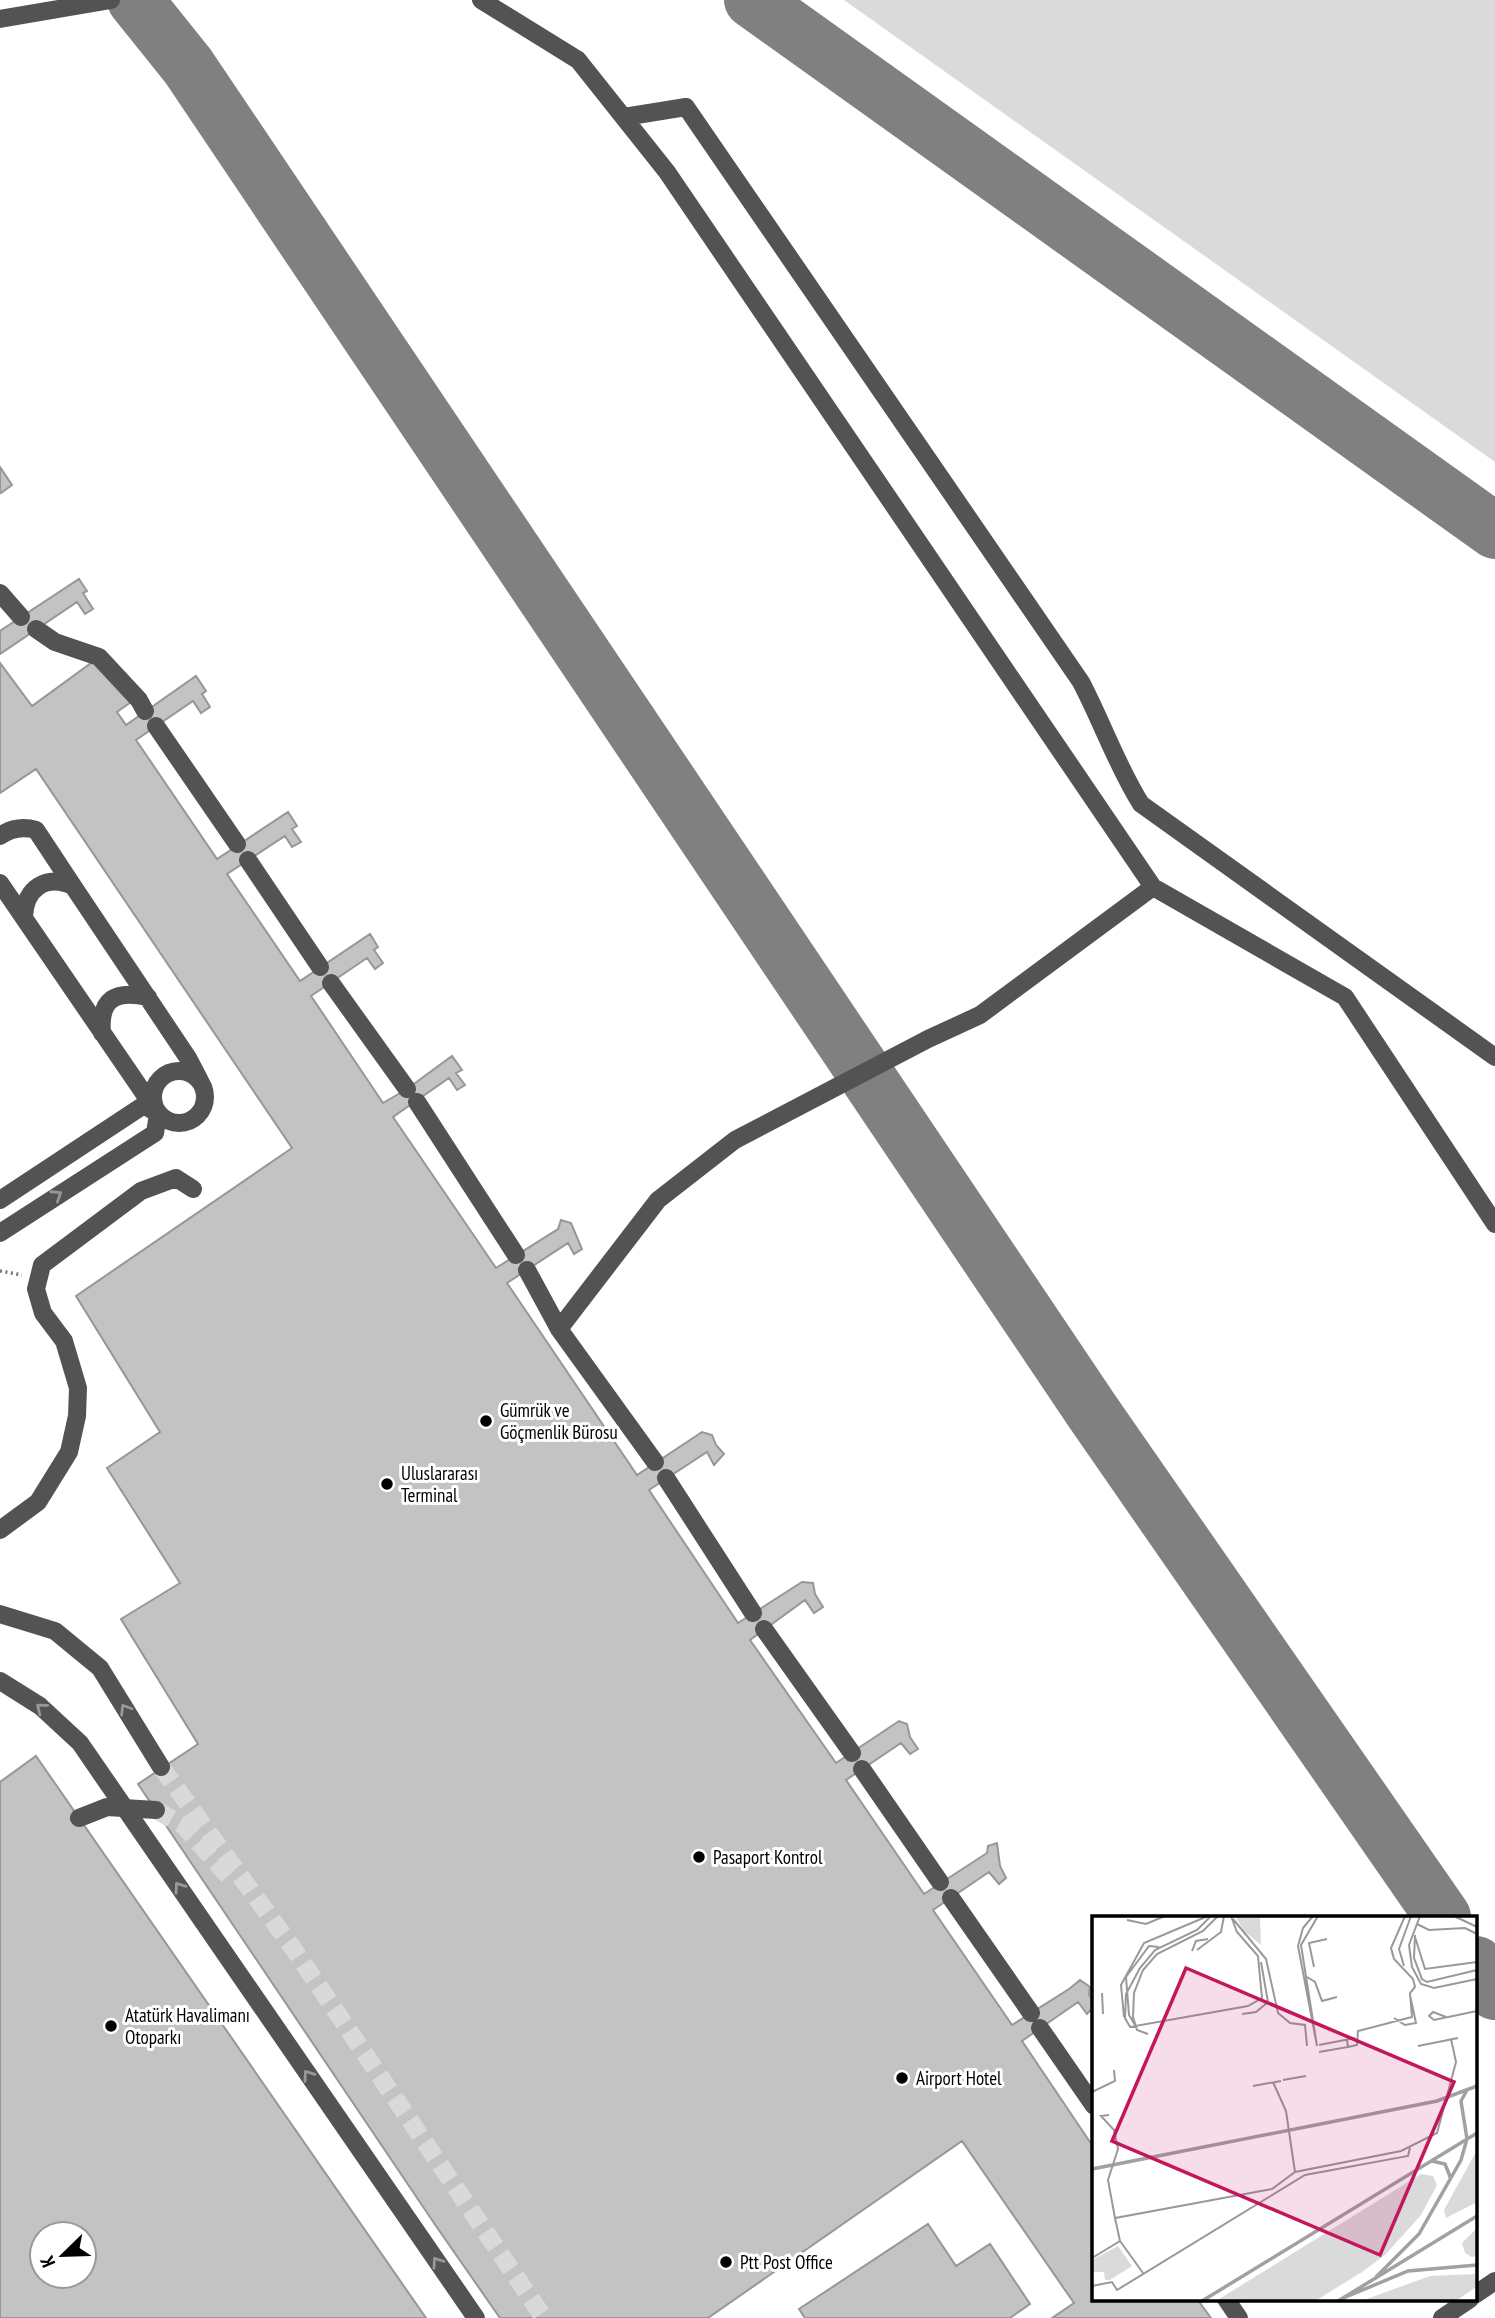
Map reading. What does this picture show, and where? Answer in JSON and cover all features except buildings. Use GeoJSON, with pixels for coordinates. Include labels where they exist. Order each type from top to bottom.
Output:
{"type":"FeatureCollection","features":[{"type":"Feature","properties":{"kind":"lane"},"geometry":{"type":"LineString","coordinates":[[0,19],[111,0]]}},
{"type":"Feature","properties":{"kind":"lane"},"geometry":{"type":"LineString","coordinates":[[481,0],[578,60],[667,172],[1153,887],[1345,998],[1495,1224]]}},
{"type":"Feature","properties":{"kind":"lane"},"geometry":{"type":"LineString","coordinates":[[624,117],[686,107],[1081,682],[1126,780],[1141,804],[1495,1057]]}},
{"type":"Feature","properties":{"kind":"lane"},"geometry":{"type":"LineString","coordinates":[[0,593],[21,617]]}},
{"type":"Feature","properties":{"kind":"lane"},"geometry":{"type":"LineString","coordinates":[[36,629],[55,642],[99,657],[139,700],[145,711]]}},
{"type":"Feature","properties":{"kind":"lane"},"geometry":{"type":"LineString","coordinates":[[156,726],[237,844]]}},
{"type":"Feature","properties":{"kind":"lane"},"geometry":{"type":"LineString","coordinates":[[0,836],[15,828],[36,830],[188,1058],[204,1089],[205,1098],[198,1115],[182,1123],[173,1123],[144,1105],[0,1200]]}},
{"type":"Feature","properties":{"kind":"lane"},"geometry":{"type":"LineString","coordinates":[[248,860],[320,967]]}},
{"type":"Feature","properties":{"kind":"lane"},"geometry":{"type":"LineString","coordinates":[[24,917],[24,906],[29,894],[39,886],[51,881],[63,881],[73,886]]}},
{"type":"Feature","properties":{"kind":"lane"},"geometry":{"type":"LineString","coordinates":[[0,883],[158,1114]]}},
{"type":"Feature","properties":{"kind":"lane"},"geometry":{"type":"LineString","coordinates":[[559,1329],[658,1200],[735,1140],[928,1039],[980,1015],[1153,887]]}},
{"type":"Feature","properties":{"kind":"lane"},"geometry":{"type":"LineString","coordinates":[[331,983],[412,1095],[521,1262],[559,1329],[654,1462]]}},
{"type":"Feature","properties":{"kind":"lane"},"geometry":{"type":"LineString","coordinates":[[102,1033],[102,1012],[106,1003],[122,994],[148,997]]}},
{"type":"Feature","properties":{"kind":"lane"},"geometry":{"type":"LineString","coordinates":[[0,1233],[155,1133],[158,1114],[154,1106],[153,1090],[163,1076],[178,1070],[200,1081]]}},
{"type":"Feature","properties":{"kind":"lane"},"geometry":{"type":"LineString","coordinates":[[0,1530],[38,1502],[69,1452],[77,1416],[78,1388],[64,1341],[43,1313],[36,1289],[42,1265],[141,1191],[176,1178],[193,1189]]}},
{"type":"Feature","properties":{"kind":"lane"},"geometry":{"type":"LineString","coordinates":[[666,1478],[753,1614]]}},
{"type":"Feature","properties":{"kind":"lane"},"geometry":{"type":"LineString","coordinates":[[0,1614],[55,1631],[100,1668],[161,1767]]}},
{"type":"Feature","properties":{"kind":"lane"},"geometry":{"type":"LineString","coordinates":[[764,1629],[852,1753]]}},
{"type":"Feature","properties":{"kind":"lane"},"geometry":{"type":"LineString","coordinates":[[0,1681],[40,1706],[80,1743],[476,2318]]}},
{"type":"Feature","properties":{"kind":"lane"},"geometry":{"type":"LineString","coordinates":[[862,1769],[940,1882]]}},
{"type":"Feature","properties":{"kind":"lane"},"geometry":{"type":"LineString","coordinates":[[79,1818],[107,1807],[156,1810]]}},
{"type":"Feature","properties":{"kind":"lane"},"geometry":{"type":"LineString","coordinates":[[951,1898],[1092,2103]]}},
{"type":"Feature","properties":{"kind":"lane"},"geometry":{"type":"LineString","coordinates":[[1478,2293],[1495,2281]]}},
{"type":"Feature","properties":{"kind":"lane"},"geometry":{"type":"LineString","coordinates":[[1227,2300],[1239,2318]]}},
{"type":"Feature","properties":{"kind":"lane"},"geometry":{"type":"LineString","coordinates":[[1442,2318],[1468,2300]]}},
{"type":"Feature","properties":{"kind":"shaded area"},"geometry":{"type":"Polygon","coordinates":[[[844,0],[1495,0],[1495,462],[844,0]]]}},
{"type":"Feature","properties":{"kind":"taxiway"},"geometry":{"type":"LineString","coordinates":[[135,0],[188,66],[1092,1411],[1442,1916]]}},
{"type":"Feature","properties":{"kind":"taxiway"},"geometry":{"type":"LineString","coordinates":[[752,0],[1495,531]]}},
{"type":"Feature","properties":{"kind":"taxiway"},"geometry":{"type":"LineString","coordinates":[[1478,1967],[1495,1992]]}},
{"type":"Feature","properties":{"kind":"tunnel"},"geometry":{"type":"LineString","coordinates":[[161,1767],[295,1951],[544,2318]]}},
{"type":"Feature","properties":{"kind":"tunnel"},"geometry":{"type":"LineString","coordinates":[[156,1810],[184,1826],[230,1878]]}},
{"type":"Feature","properties":{"kind":"place","name":"Gümrük ve Göçmenlik Bürosu"},"geometry":{"type":"Point","coordinates":[486,1421]}},
{"type":"Feature","properties":{"kind":"place","name":"Uluslararası Terminal"},"geometry":{"type":"Point","coordinates":[387,1484]}},
{"type":"Feature","properties":{"kind":"place","name":"Pasaport Kontrol"},"geometry":{"type":"Point","coordinates":[699,1857]}},
{"type":"Feature","properties":{"kind":"place","name":"Atatürk Havalimanı Otoparkı"},"geometry":{"type":"Point","coordinates":[111,2026]}},
{"type":"Feature","properties":{"kind":"place","name":"Airport Hotel"},"geometry":{"type":"Point","coordinates":[902,2078]}},
{"type":"Feature","properties":{"kind":"place","name":"Ptt Post Office"},"geometry":{"type":"Point","coordinates":[726,2262]}}]}
